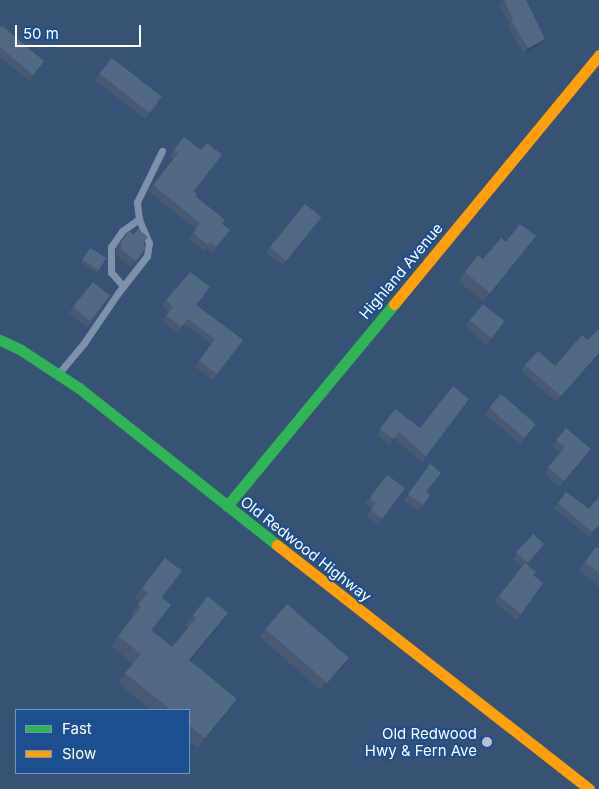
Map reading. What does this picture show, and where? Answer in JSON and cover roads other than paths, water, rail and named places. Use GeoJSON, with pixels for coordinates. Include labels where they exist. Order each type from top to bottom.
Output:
{"type":"FeatureCollection","features":[{"type":"Feature","properties":{"kind":"main road","name":"Highland Avenue"},"geometry":{"type":"LineString","coordinates":[[227,506],[599,55]]}},
{"type":"Feature","properties":{"kind":"main road","name":"Old Redwood Highway"},"geometry":{"type":"LineString","coordinates":[[0,340],[21,350],[59,373],[589,789]]}},
{"type":"Feature","properties":{"kind":"lane"},"geometry":{"type":"LineString","coordinates":[[59,373],[84,343],[123,286],[147,256],[149,243],[139,219],[137,202],[162,151]]}},
{"type":"Feature","properties":{"kind":"lane"},"geometry":{"type":"LineString","coordinates":[[123,286],[111,272],[111,246],[122,230],[139,219]]}},
{"type":"Feature","properties":{"kind":"place","name":"Old Redwood Hwy & Fern Ave"},"geometry":{"type":"Point","coordinates":[487,742]}}]}
